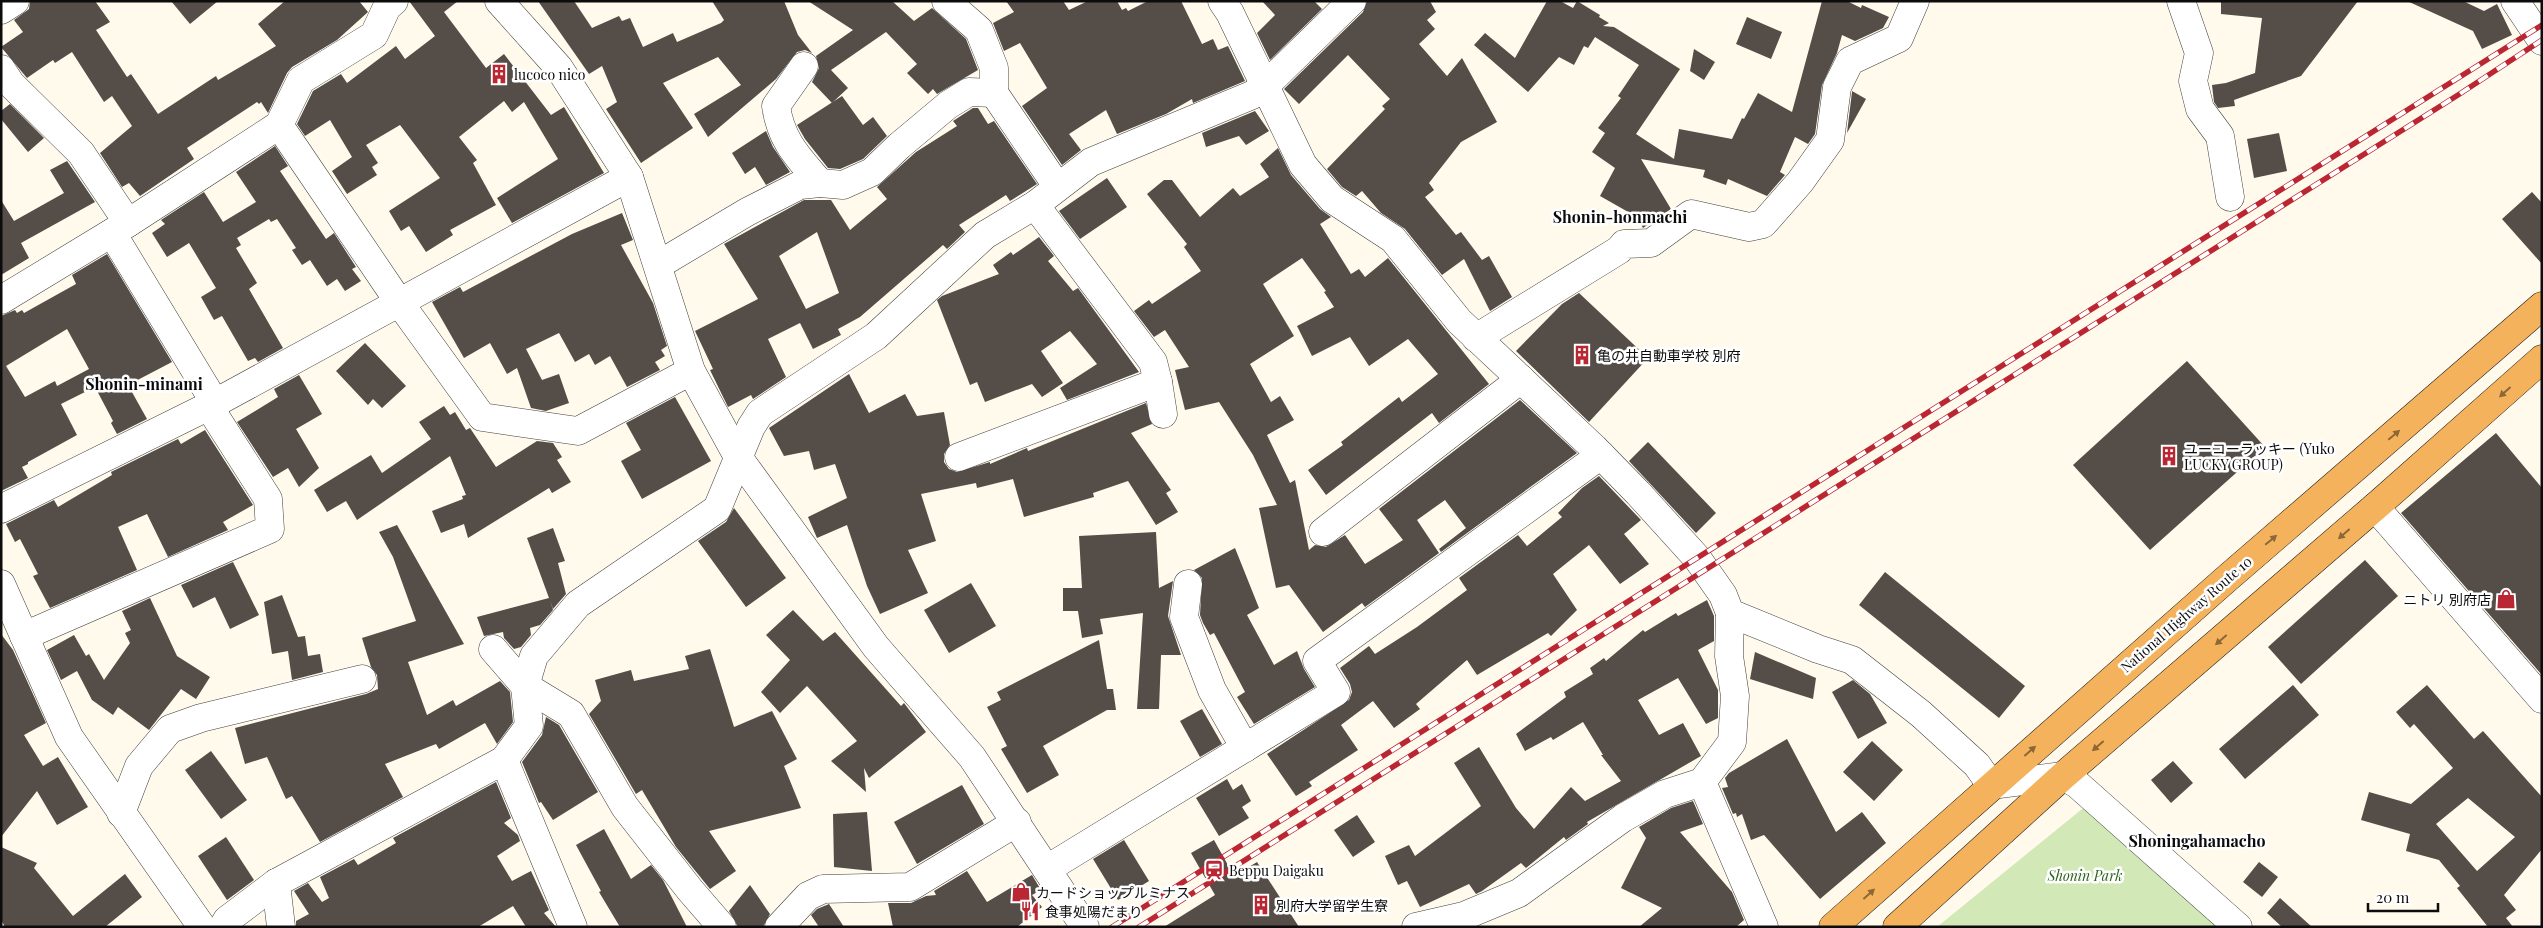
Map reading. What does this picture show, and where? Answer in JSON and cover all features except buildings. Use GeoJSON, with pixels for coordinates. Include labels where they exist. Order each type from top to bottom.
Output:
{"type":"FeatureCollection","features":[{"type":"Feature","properties":{"kind":"highway","name":"National Highway Route 10"},"geometry":{"type":"LineString","coordinates":[[1833,927],[1991,785],[2542,306]]}},
{"type":"Feature","properties":{"kind":"highway"},"geometry":{"type":"LineString","coordinates":[[1897,927],[2063,776],[2376,507],[2542,359]]}},
{"type":"Feature","properties":{"kind":"street"},"geometry":{"type":"LineString","coordinates":[[1,10],[15,1]]}},
{"type":"Feature","properties":{"kind":"street"},"geometry":{"type":"LineString","coordinates":[[499,1],[559,68],[629,177],[691,371],[738,457],[876,647],[972,757],[1085,927]]}},
{"type":"Feature","properties":{"kind":"street"},"geometry":{"type":"LineString","coordinates":[[946,1],[979,30],[994,68],[994,93],[1057,186]]}},
{"type":"Feature","properties":{"kind":"street"},"geometry":{"type":"LineString","coordinates":[[1222,1],[1230,13],[1303,165],[1332,199],[1393,239],[1459,321],[1601,455],[1697,558],[1723,595],[1730,613],[1728,656],[1734,696],[1732,742],[1702,782],[1665,794],[1622,818],[1519,893],[1464,916],[1416,927]]}},
{"type":"Feature","properties":{"kind":"street"},"geometry":{"type":"LineString","coordinates":[[223,927],[227,920],[276,883],[504,760],[529,726],[525,686],[534,656],[578,604],[717,509],[751,427],[760,413],[876,336],[985,236],[1035,205],[1057,186],[1091,162],[1252,95],[1264,86],[1352,1]]}},
{"type":"Feature","properties":{"kind":"street"},"geometry":{"type":"LineString","coordinates":[[1476,338],[1619,250],[1624,244],[1651,243],[1691,214],[1749,227],[1763,224],[1800,182],[1830,140],[1838,87],[1850,61],[1899,38],[1915,1]]}},
{"type":"Feature","properties":{"kind":"street"},"geometry":{"type":"LineString","coordinates":[[2181,1],[2199,53],[2193,81],[2200,109],[2220,136],[2230,197]]}},
{"type":"Feature","properties":{"kind":"street"},"geometry":{"type":"LineString","coordinates":[[2515,1],[2542,41]]}},
{"type":"Feature","properties":{"kind":"street"},"geometry":{"type":"LineString","coordinates":[[1,300],[120,228],[280,125],[301,80],[374,35],[388,3]]}},
{"type":"Feature","properties":{"kind":"street"},"geometry":{"type":"LineString","coordinates":[[804,66],[776,106],[779,127],[796,154],[820,183]]}},
{"type":"Feature","properties":{"kind":"street"},"geometry":{"type":"LineString","coordinates":[[1,69],[11,84],[81,153],[215,403],[215,416],[268,499],[270,529],[14,630]]}},
{"type":"Feature","properties":{"kind":"street"},"geometry":{"type":"LineString","coordinates":[[658,265],[747,212],[800,185],[820,183],[843,185],[872,172],[899,146],[948,106],[969,92],[994,93]]}},
{"type":"Feature","properties":{"kind":"street"},"geometry":{"type":"LineString","coordinates":[[280,125],[399,302],[482,417],[578,431],[691,371]]}},
{"type":"Feature","properties":{"kind":"street"},"geometry":{"type":"LineString","coordinates":[[1,509],[215,403],[629,177]]}},
{"type":"Feature","properties":{"kind":"street"},"geometry":{"type":"LineString","coordinates":[[1035,205],[1153,362],[1158,382],[1162,414]]}},
{"type":"Feature","properties":{"kind":"street"},"geometry":{"type":"LineString","coordinates":[[1323,532],[1521,380]]}},
{"type":"Feature","properties":{"kind":"street"},"geometry":{"type":"LineString","coordinates":[[959,457],[1158,382]]}},
{"type":"Feature","properties":{"kind":"street"},"geometry":{"type":"LineString","coordinates":[[1047,869],[1336,692],[1317,661],[1601,455]]}},
{"type":"Feature","properties":{"kind":"street"},"geometry":{"type":"LineString","coordinates":[[2376,507],[2542,699]]}},
{"type":"Feature","properties":{"kind":"street"},"geometry":{"type":"LineString","coordinates":[[1,584],[14,630],[69,737],[202,927]]}},
{"type":"Feature","properties":{"kind":"street"},"geometry":{"type":"LineString","coordinates":[[1188,584],[1184,617],[1212,690],[1245,748]]}},
{"type":"Feature","properties":{"kind":"street"},"geometry":{"type":"LineString","coordinates":[[1730,613],[1818,649],[1852,660],[1921,714],[1977,765],[1991,785],[2063,776],[2077,784],[2238,927]]}},
{"type":"Feature","properties":{"kind":"street"},"geometry":{"type":"LineString","coordinates":[[493,649],[525,686],[571,714],[625,807],[690,890],[722,927]]}},
{"type":"Feature","properties":{"kind":"street"},"geometry":{"type":"LineString","coordinates":[[122,813],[139,766],[170,730],[201,718],[362,679]]}},
{"type":"Feature","properties":{"kind":"street"},"geometry":{"type":"LineString","coordinates":[[504,760],[573,927]]}},
{"type":"Feature","properties":{"kind":"street"},"geometry":{"type":"LineString","coordinates":[[1702,782],[1764,927]]}},
{"type":"Feature","properties":{"kind":"street"},"geometry":{"type":"LineString","coordinates":[[779,927],[808,896],[823,889],[910,886],[1017,822]]}},
{"type":"Feature","properties":{"kind":"street"},"geometry":{"type":"LineString","coordinates":[[276,883],[281,927]]}},
{"type":"Feature","properties":{"kind":"green space","name":"Shonin Park"},"geometry":{"type":"Polygon","coordinates":[[[2087,805],[2226,927],[1937,927],[2087,805]]]}},
{"type":"Feature","properties":{"kind":"railway"},"geometry":{"type":"LineString","coordinates":[[1112,927],[2542,25]]}},
{"type":"Feature","properties":{"kind":"railway"},"geometry":{"type":"LineString","coordinates":[[1139,927],[2458,95],[2542,40]]}},
{"type":"Feature","properties":{"kind":"place","name":"lucoco nico"},"geometry":{"type":"Point","coordinates":[499,74]}},
{"type":"Feature","properties":{"kind":"place","name":"亀の井自動車学校 別府"},"geometry":{"type":"Point","coordinates":[1582,355]}},
{"type":"Feature","properties":{"kind":"place","name":"ユーコーラッキー (Yuko LUCKY GROUP)"},"geometry":{"type":"Point","coordinates":[2169,456]}},
{"type":"Feature","properties":{"kind":"place","name":"ニトリ 別府店"},"geometry":{"type":"Point","coordinates":[2506,599]}},
{"type":"Feature","properties":{"kind":"place","name":"Beppu Daigaku"},"geometry":{"type":"Point","coordinates":[1214,870]}},
{"type":"Feature","properties":{"kind":"place","name":"カードショップルミナス"},"geometry":{"type":"Point","coordinates":[1021,892]}},
{"type":"Feature","properties":{"kind":"place","name":"別府大学留学生寮"},"geometry":{"type":"Point","coordinates":[1261,905]}},
{"type":"Feature","properties":{"kind":"place","name":"食事処陽だまり"},"geometry":{"type":"Point","coordinates":[1030,911]}},
{"type":"Feature","properties":{"kind":"district","name":"Shonin-honmachi"},"geometry":{"type":"Point","coordinates":[1620,216]}},
{"type":"Feature","properties":{"kind":"district","name":"Shonin-minami"},"geometry":{"type":"Point","coordinates":[144,383]}},
{"type":"Feature","properties":{"kind":"district","name":"Shoningahamacho"},"geometry":{"type":"Point","coordinates":[2197,840]}}]}
